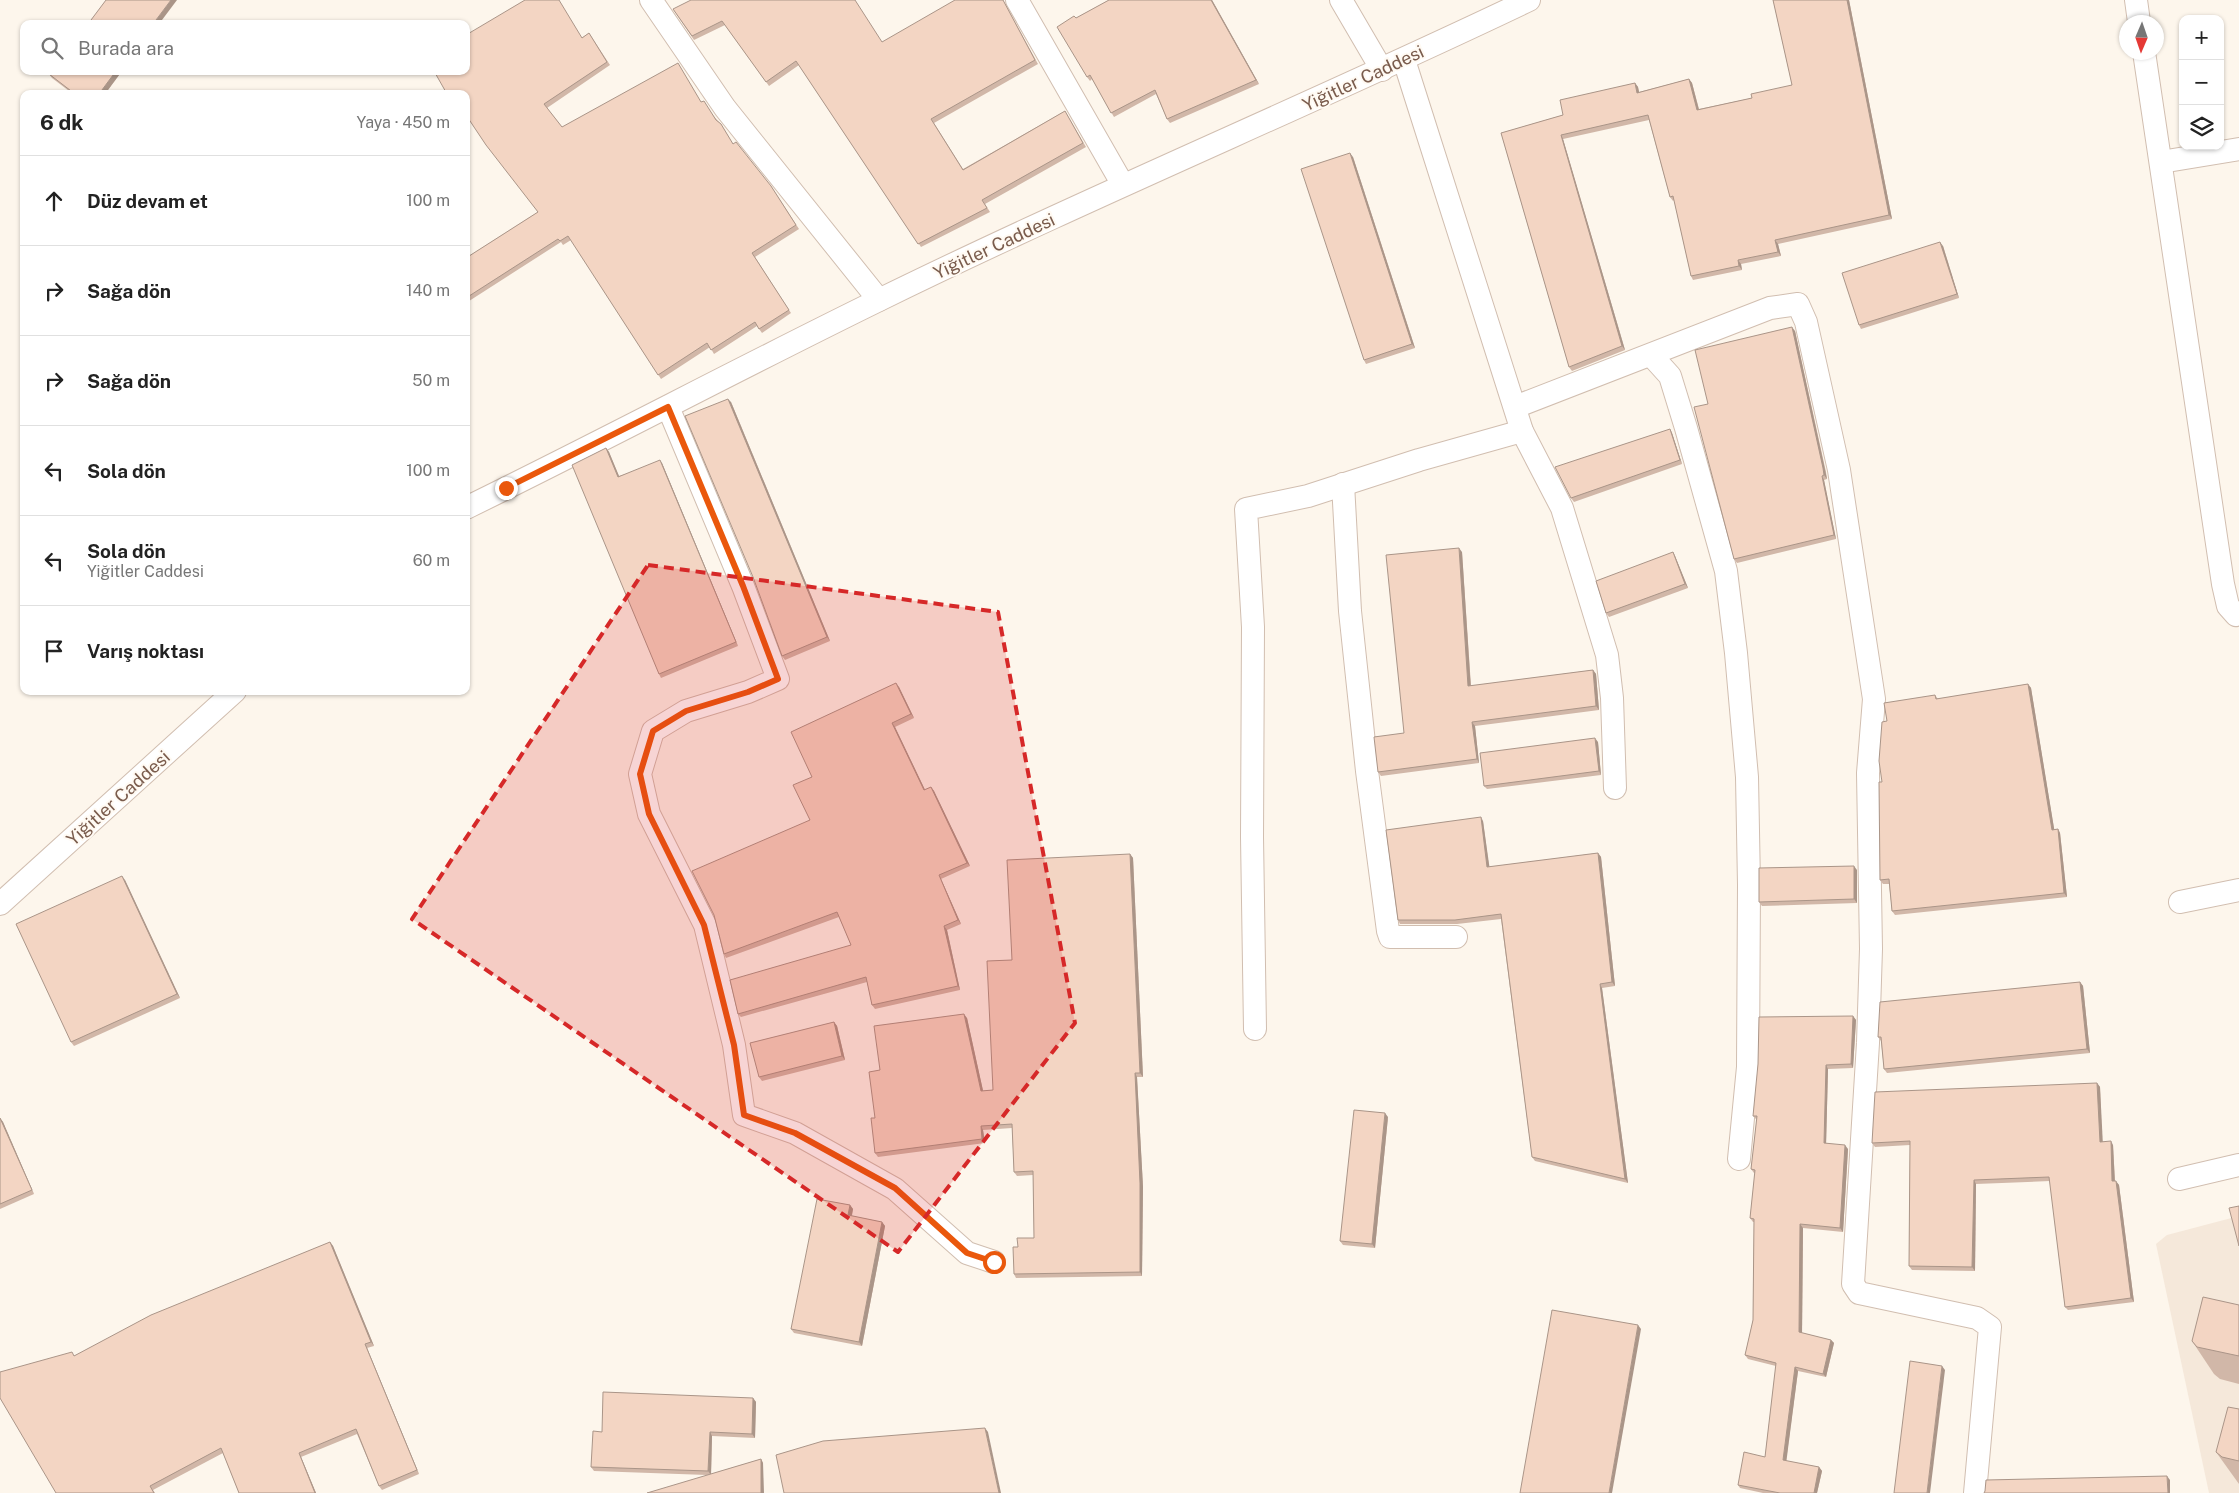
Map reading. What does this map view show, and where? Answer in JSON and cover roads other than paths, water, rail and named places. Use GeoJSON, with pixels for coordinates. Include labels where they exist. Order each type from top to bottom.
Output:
{"type":"FeatureCollection","features":[{"type":"Feature","properties":{"kind":"street"},"geometry":{"type":"LineString","coordinates":[[651,0],[725,108],[879,300]]}},
{"type":"Feature","properties":{"kind":"street"},"geometry":{"type":"LineString","coordinates":[[1017,0],[1122,185]]}},
{"type":"Feature","properties":{"kind":"street"},"geometry":{"type":"LineString","coordinates":[[1341,0],[1382,70]]}},
{"type":"Feature","properties":{"kind":"street","name":"Yiğitler Caddesi"},"geometry":{"type":"LineString","coordinates":[[470,506],[879,300],[1122,185],[1404,60],[1529,0]]}},
{"type":"Feature","properties":{"kind":"street"},"geometry":{"type":"LineString","coordinates":[[2136,0],[2138,15]]}},
{"type":"Feature","properties":{"kind":"street"},"geometry":{"type":"LineString","coordinates":[[1404,60],[1522,431],[1562,508],[1607,655],[1612,698],[1615,788]]}},
{"type":"Feature","properties":{"kind":"street"},"geometry":{"type":"LineString","coordinates":[[2145,60],[2223,584],[2228,606],[2236,615],[2239,614]]}},
{"type":"Feature","properties":{"kind":"street"},"geometry":{"type":"LineString","coordinates":[[2161,162],[2239,148]]}},
{"type":"Feature","properties":{"kind":"street"},"geometry":{"type":"LineString","coordinates":[[1515,407],[1770,308],[1798,304],[1806,322],[1839,470],[1874,699],[1868,773],[1871,949],[1868,1043],[1853,1284],[1859,1293],[1977,1318],[1990,1327],[1975,1493]]}},
{"type":"Feature","properties":{"kind":"street"},"geometry":{"type":"LineString","coordinates":[[1651,355],[1670,376],[1686,428],[1726,570],[1736,653],[1747,777],[1750,885],[1748,1067],[1739,1159]]}},
{"type":"Feature","properties":{"kind":"street"},"geometry":{"type":"LineString","coordinates":[[668,407],[743,586],[778,679],[748,692],[686,711],[653,731],[640,774],[649,814],[704,925],[734,1045],[744,1115],[795,1133],[895,1188],[967,1253],[994,1262]]}},
{"type":"Feature","properties":{"kind":"street"},"geometry":{"type":"LineString","coordinates":[[1256,1029],[1252,837],[1253,627],[1246,509],[1308,496],[1419,460],[1522,431]]}},
{"type":"Feature","properties":{"kind":"street"},"geometry":{"type":"LineString","coordinates":[[1343,484],[1350,611],[1367,771],[1388,931],[1390,937],[1456,937]]}},
{"type":"Feature","properties":{"kind":"street","name":"Yiğitler Caddesi"},"geometry":{"type":"LineString","coordinates":[[0,904],[231,695]]}},
{"type":"Feature","properties":{"kind":"street"},"geometry":{"type":"LineString","coordinates":[[2180,902],[2239,890]]}},
{"type":"Feature","properties":{"kind":"street"},"geometry":{"type":"LineString","coordinates":[[2179,1179],[2239,1166]]}}]}
